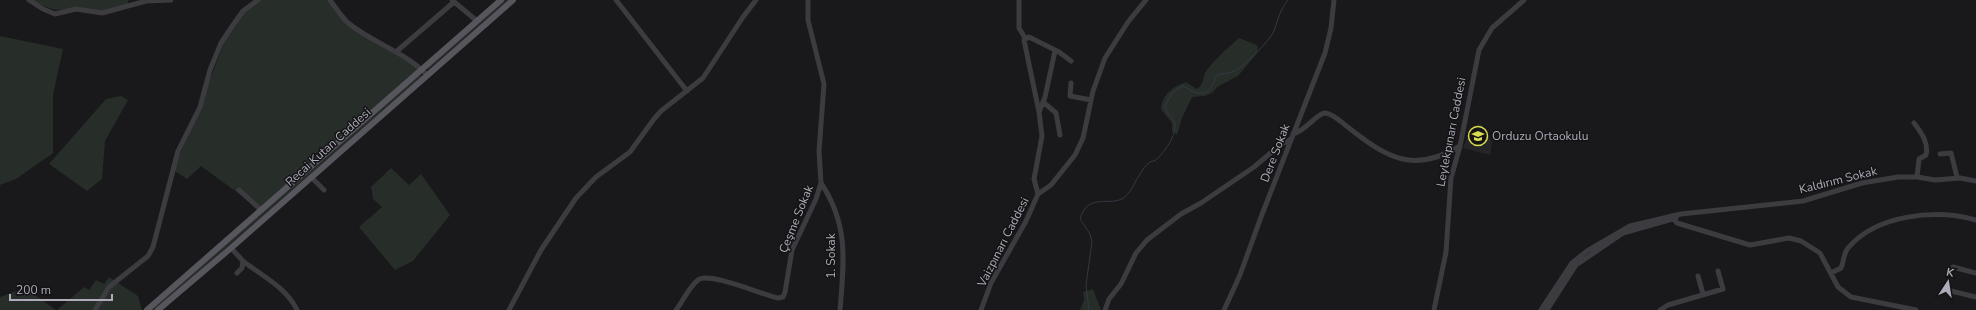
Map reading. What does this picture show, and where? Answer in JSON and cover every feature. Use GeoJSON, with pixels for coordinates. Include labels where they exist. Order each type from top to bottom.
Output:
{"type":"FeatureCollection","features":[{"type":"Feature","properties":{"kind":"main road","name":"Recai Kutan Caddesi"},"geometry":{"type":"LineString","coordinates":[[147,310],[501,0]]}},
{"type":"Feature","properties":{"kind":"main road","name":"Recai Kutan Caddesi"},"geometry":{"type":"LineString","coordinates":[[158,310],[231,248],[513,0]]}},
{"type":"Feature","properties":{"kind":"street"},"geometry":{"type":"LineString","coordinates":[[29,0],[43,9],[55,14],[76,9],[102,13],[127,3],[171,0]]}},
{"type":"Feature","properties":{"kind":"street"},"geometry":{"type":"LineString","coordinates":[[95,310],[109,287],[148,256],[153,247],[166,202],[176,157],[200,107],[210,70],[221,43],[243,11],[258,0]]}},
{"type":"Feature","properties":{"kind":"street"},"geometry":{"type":"LineString","coordinates":[[331,0],[346,21],[362,33],[397,51],[422,69],[427,75]]}},
{"type":"Feature","properties":{"kind":"street"},"geometry":{"type":"LineString","coordinates":[[616,0],[688,91]]}},
{"type":"Feature","properties":{"kind":"street"},"geometry":{"type":"LineString","coordinates":[[509,310],[542,250],[576,198],[596,177],[630,152],[654,119],[708,73],[743,17],[756,0]]}},
{"type":"Feature","properties":{"kind":"street","name":"Çeşme Sokak"},"geometry":{"type":"LineString","coordinates":[[676,310],[697,281],[704,277],[720,280],[768,296],[782,297],[785,292],[792,250],[816,199],[820,183],[820,151],[824,84],[808,20],[808,0]]}},
{"type":"Feature","properties":{"kind":"street"},"geometry":{"type":"LineString","coordinates":[[1019,0],[1019,28],[1026,38]]}},
{"type":"Feature","properties":{"kind":"street","name":"Vaizpınarı Caddesi"},"geometry":{"type":"LineString","coordinates":[[981,310],[991,284],[1026,221],[1038,194],[1051,185],[1075,155],[1086,127],[1091,100],[1105,58],[1128,22],[1146,0]]}},
{"type":"Feature","properties":{"kind":"street","name":"Dere Sokak"},"geometry":{"type":"LineString","coordinates":[[1224,310],[1240,275],[1325,53],[1331,28],[1334,0]]}},
{"type":"Feature","properties":{"kind":"street","name":"Leylekpınarı Caddesi"},"geometry":{"type":"LineString","coordinates":[[1434,310],[1446,252],[1451,178],[1460,146],[1480,46],[1486,35],[1500,20],[1524,0]]}},
{"type":"Feature","properties":{"kind":"street"},"geometry":{"type":"LineString","coordinates":[[397,51],[453,1],[477,22]]}},
{"type":"Feature","properties":{"kind":"street"},"geometry":{"type":"LineString","coordinates":[[1026,38],[1029,37],[1071,61]]}},
{"type":"Feature","properties":{"kind":"street"},"geometry":{"type":"LineString","coordinates":[[1026,38],[1024,44],[1042,123],[1042,136],[1034,179],[1038,194]]}},
{"type":"Feature","properties":{"kind":"street"},"geometry":{"type":"LineString","coordinates":[[1039,112],[1043,102],[1055,52]]}},
{"type":"Feature","properties":{"kind":"street"},"geometry":{"type":"LineString","coordinates":[[1071,83],[1070,96],[1091,100]]}},
{"type":"Feature","properties":{"kind":"street"},"geometry":{"type":"LineString","coordinates":[[1043,102],[1056,113],[1060,135]]}},
{"type":"Feature","properties":{"kind":"street"},"geometry":{"type":"LineString","coordinates":[[1105,310],[1109,299],[1120,284],[1136,253],[1147,240],[1181,214],[1201,203],[1254,167],[1280,145],[1304,130],[1320,114],[1326,113],[1339,120],[1380,152],[1408,160],[1416,161],[1437,158],[1460,146]]}},
{"type":"Feature","properties":{"kind":"street"},"geometry":{"type":"LineString","coordinates":[[1914,123],[1923,135],[1927,150],[1926,155],[1919,159],[1917,177]]}},
{"type":"Feature","properties":{"kind":"street"},"geometry":{"type":"LineString","coordinates":[[1940,154],[1951,153],[1957,178]]}},
{"type":"Feature","properties":{"kind":"street"},"geometry":{"type":"LineString","coordinates":[[311,177],[324,190]]}},
{"type":"Feature","properties":{"kind":"street","name":"Kaldırım Sokak"},"geometry":{"type":"LineString","coordinates":[[1547,310],[1576,265],[1582,260],[1623,233],[1674,218],[1681,214],[1803,200],[1862,183],[1898,177],[1917,177],[1935,180],[1957,178],[1976,181]]}},
{"type":"Feature","properties":{"kind":"street","name":"1. Sokak"},"geometry":{"type":"LineString","coordinates":[[820,183],[833,203],[841,226],[842,258],[840,310]]}},
{"type":"Feature","properties":{"kind":"street"},"geometry":{"type":"LineString","coordinates":[[239,190],[261,210]]}},
{"type":"Feature","properties":{"kind":"street"},"geometry":{"type":"LineString","coordinates":[[1831,273],[1841,268],[1845,252],[1852,244],[1872,230],[1887,223],[1908,217],[1934,214],[1976,220]]}},
{"type":"Feature","properties":{"kind":"street"},"geometry":{"type":"LineString","coordinates":[[1674,218],[1677,223],[1712,235],[1750,245],[1789,238],[1801,241],[1820,253],[1838,287],[1851,297],[1895,308],[1916,310]]}},
{"type":"Feature","properties":{"kind":"street","name":"Kaldırım Sokak"},"geometry":{"type":"LineString","coordinates":[[1542,310],[1568,268],[1587,251],[1624,228],[1674,218]]}},
{"type":"Feature","properties":{"kind":"street"},"geometry":{"type":"LineString","coordinates":[[231,248],[243,261],[261,276],[275,283],[293,301],[297,310]]}},
{"type":"Feature","properties":{"kind":"street"},"geometry":{"type":"LineString","coordinates":[[237,273],[242,268],[243,261]]}},
{"type":"Feature","properties":{"kind":"street"},"geometry":{"type":"LineString","coordinates":[[1953,267],[1976,273]]}},
{"type":"Feature","properties":{"kind":"street"},"geometry":{"type":"LineString","coordinates":[[1660,310],[1668,304],[1723,289],[1718,271]]}},
{"type":"Feature","properties":{"kind":"street"},"geometry":{"type":"LineString","coordinates":[[1698,276],[1702,294]]}},
{"type":"Feature","properties":{"kind":"street"},"geometry":{"type":"LineString","coordinates":[[1947,290],[1976,297]]}},
{"type":"Feature","properties":{"kind":"shaded area"},"geometry":{"type":"Polygon","coordinates":[[[27,0],[128,0],[128,5],[102,13],[76,9],[55,10],[27,0]]]}},
{"type":"Feature","properties":{"kind":"shaded area"},"geometry":{"type":"Polygon","coordinates":[[[260,0],[331,0],[354,26],[422,69],[261,210],[201,166],[187,179],[173,170],[196,116],[227,35],[247,8],[260,0]]]}},
{"type":"Feature","properties":{"kind":"shaded area"},"geometry":{"type":"Polygon","coordinates":[[[505,0],[508,0],[428,70],[426,68],[505,0]]]}},
{"type":"Feature","properties":{"kind":"shaded area"},"geometry":{"type":"Polygon","coordinates":[[[0,36],[63,49],[53,95],[53,153],[16,179],[0,185],[0,36]]]}},
{"type":"Feature","properties":{"kind":"shaded area"},"geometry":{"type":"Polygon","coordinates":[[[1239,38],[1257,45],[1258,52],[1238,76],[1217,87],[1212,93],[1205,96],[1192,97],[1182,118],[1177,135],[1172,131],[1172,123],[1161,109],[1166,95],[1169,91],[1186,82],[1197,89],[1200,87],[1205,72],[1222,53],[1239,38]]]}},
{"type":"Feature","properties":{"kind":"shaded area"},"geometry":{"type":"Polygon","coordinates":[[[420,74],[422,76],[155,310],[150,310],[420,74]]]}},
{"type":"Feature","properties":{"kind":"shaded area"},"geometry":{"type":"Polygon","coordinates":[[[121,96],[128,100],[105,141],[102,179],[87,191],[49,164],[106,99],[121,96]]]}},
{"type":"Feature","properties":{"kind":"shaded area","name":"Orduzu Ortaokulu"},"geometry":{"type":"Polygon","coordinates":[[[1480,123],[1492,142],[1490,155],[1463,148],[1470,131],[1480,123]]]}},
{"type":"Feature","properties":{"kind":"shaded area"},"geometry":{"type":"Polygon","coordinates":[[[391,168],[409,185],[421,174],[450,215],[413,261],[395,270],[359,227],[382,207],[373,199],[371,187],[391,168]]]}},
{"type":"Feature","properties":{"kind":"shaded area"},"geometry":{"type":"Polygon","coordinates":[[[109,277],[138,296],[142,310],[57,310],[84,287],[89,290],[96,280],[104,284],[109,277]]]}},
{"type":"Feature","properties":{"kind":"shaded area"},"geometry":{"type":"Polygon","coordinates":[[[25,288],[56,310],[0,310],[0,297],[25,288]]]}},
{"type":"Feature","properties":{"kind":"shaded area"},"geometry":{"type":"Polygon","coordinates":[[[1093,289],[1101,310],[1080,310],[1084,299],[1083,292],[1093,289]]]}},
{"type":"Feature","properties":{"kind":"waterway"},"geometry":{"type":"LineString","coordinates":[[1089,310],[1086,285],[1092,242],[1090,234],[1080,219],[1084,210],[1088,205],[1119,200],[1127,195],[1144,168],[1150,162],[1158,158],[1166,148],[1175,130],[1175,123],[1165,106],[1172,93],[1182,86],[1194,92],[1207,92],[1217,75],[1233,72],[1240,68],[1271,36],[1281,11],[1288,0]]}},
{"type":"Feature","properties":{"kind":"place","name":"Orduzu Ortaokulu"},"geometry":{"type":"Point","coordinates":[1478,136]}}]}
